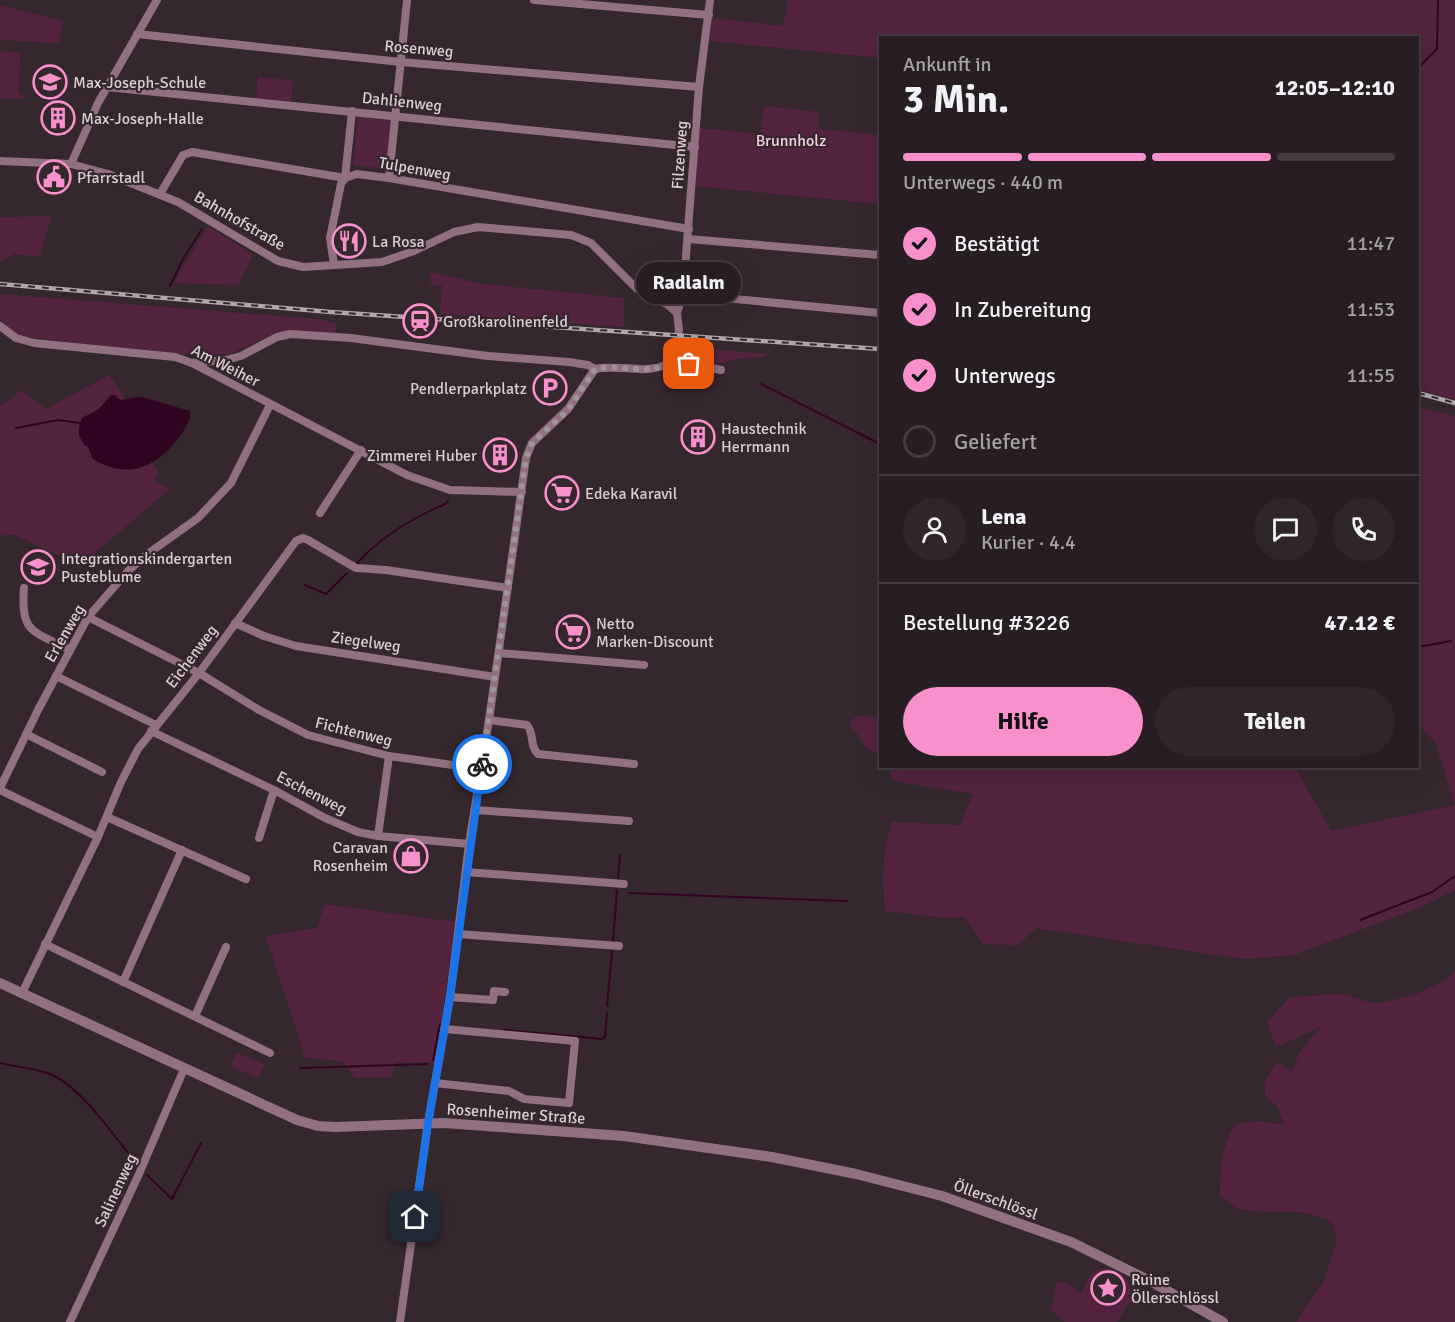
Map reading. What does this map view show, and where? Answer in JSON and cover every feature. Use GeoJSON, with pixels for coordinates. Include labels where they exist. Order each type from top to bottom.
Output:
{"type":"FeatureCollection","features":[{"type":"Feature","properties":{"kind":"street"},"geometry":{"type":"LineString","coordinates":[[71,164],[107,87],[157,0]]}},
{"type":"Feature","properties":{"kind":"street"},"geometry":{"type":"LineString","coordinates":[[390,178],[407,0]]}},
{"type":"Feature","properties":{"kind":"street"},"geometry":{"type":"LineString","coordinates":[[534,0],[709,15]]}},
{"type":"Feature","properties":{"kind":"street","name":"Filzenweg"},"geometry":{"type":"LineString","coordinates":[[677,313],[683,294],[699,87],[710,0]]}},
{"type":"Feature","properties":{"kind":"street","name":"Rosenweg"},"geometry":{"type":"LineString","coordinates":[[137,34],[401,62],[699,87]]}},
{"type":"Feature","properties":{"kind":"street","name":"Dahlienweg"},"geometry":{"type":"LineString","coordinates":[[107,87],[695,147]]}},
{"type":"Feature","properties":{"kind":"street"},"geometry":{"type":"LineString","coordinates":[[334,265],[330,238],[341,184],[345,178],[352,111]]}},
{"type":"Feature","properties":{"kind":"street","name":"Tulpenweg"},"geometry":{"type":"LineString","coordinates":[[160,194],[183,155],[192,152],[345,178],[357,174],[390,178],[688,229]]}},
{"type":"Feature","properties":{"kind":"street","name":"Bahnhofstraße"},"geometry":{"type":"LineString","coordinates":[[0,161],[71,164],[108,174],[160,194],[211,220],[278,261],[303,267],[382,262],[409,253],[454,232],[478,227],[571,235],[591,243],[637,290],[668,305],[677,313]]}},
{"type":"Feature","properties":{"kind":"street"},"geometry":{"type":"LineString","coordinates":[[688,239],[879,255]]}},
{"type":"Feature","properties":{"kind":"street"},"geometry":{"type":"LineString","coordinates":[[683,294],[879,313]]}},
{"type":"Feature","properties":{"kind":"street"},"geometry":{"type":"LineString","coordinates":[[192,363],[241,356],[277,337],[290,334],[351,338],[488,356],[569,362],[588,365],[595,369],[605,367],[656,370],[673,360],[676,354],[679,324],[677,313]]}},
{"type":"Feature","properties":{"kind":"street","name":"Am Weiher"},"geometry":{"type":"LineString","coordinates":[[0,326],[16,339],[34,343],[165,356],[192,363],[407,475],[450,490],[522,492]]}},
{"type":"Feature","properties":{"kind":"street"},"geometry":{"type":"LineString","coordinates":[[673,360],[721,370]]}},
{"type":"Feature","properties":{"kind":"street"},"geometry":{"type":"LineString","coordinates":[[400,1322],[428,1123],[450,997],[469,844],[526,458],[532,443],[568,410],[595,369]]}},
{"type":"Feature","properties":{"kind":"street","name":"Erlenweg"},"geometry":{"type":"LineString","coordinates":[[0,789],[26,734],[88,617],[128,571],[146,555],[198,518],[231,483],[270,405]]}},
{"type":"Feature","properties":{"kind":"street"},"geometry":{"type":"LineString","coordinates":[[320,513],[361,450]]}},
{"type":"Feature","properties":{"kind":"street","name":"Eichenweg"},"geometry":{"type":"LineString","coordinates":[[22,993],[98,837],[133,757],[153,728],[199,673],[296,541],[303,538],[356,568],[386,570],[508,588]]}},
{"type":"Feature","properties":{"kind":"street"},"geometry":{"type":"LineString","coordinates":[[24,588],[24,619],[31,630],[70,650]]}},
{"type":"Feature","properties":{"kind":"street","name":"Fichtenweg"},"geometry":{"type":"LineString","coordinates":[[88,617],[199,673],[259,710],[308,735],[389,756],[481,769]]}},
{"type":"Feature","properties":{"kind":"street","name":"Ziegelweg"},"geometry":{"type":"LineString","coordinates":[[235,623],[264,636],[296,646],[495,677]]}},
{"type":"Feature","properties":{"kind":"street"},"geometry":{"type":"LineString","coordinates":[[499,653],[644,665]]}},
{"type":"Feature","properties":{"kind":"street","name":"Eschenweg"},"geometry":{"type":"LineString","coordinates":[[56,676],[325,818],[358,832],[378,836],[469,844]]}},
{"type":"Feature","properties":{"kind":"street"},"geometry":{"type":"LineString","coordinates":[[489,720],[527,725],[530,728],[534,750],[538,754],[634,764]]}},
{"type":"Feature","properties":{"kind":"street"},"geometry":{"type":"LineString","coordinates":[[26,734],[102,772]]}},
{"type":"Feature","properties":{"kind":"street"},"geometry":{"type":"LineString","coordinates":[[378,836],[389,756]]}},
{"type":"Feature","properties":{"kind":"street"},"geometry":{"type":"LineString","coordinates":[[0,789],[98,837]]}},
{"type":"Feature","properties":{"kind":"street"},"geometry":{"type":"LineString","coordinates":[[259,838],[274,790]]}},
{"type":"Feature","properties":{"kind":"street"},"geometry":{"type":"LineString","coordinates":[[475,810],[629,821]]}},
{"type":"Feature","properties":{"kind":"street"},"geometry":{"type":"LineString","coordinates":[[107,817],[246,879]]}},
{"type":"Feature","properties":{"kind":"street"},"geometry":{"type":"LineString","coordinates":[[123,982],[182,850]]}},
{"type":"Feature","properties":{"kind":"street"},"geometry":{"type":"LineString","coordinates":[[466,872],[624,884]]}},
{"type":"Feature","properties":{"kind":"street"},"geometry":{"type":"LineString","coordinates":[[458,934],[619,946]]}},
{"type":"Feature","properties":{"kind":"street"},"geometry":{"type":"LineString","coordinates":[[45,944],[270,1053]]}},
{"type":"Feature","properties":{"kind":"street"},"geometry":{"type":"LineString","coordinates":[[195,1017],[226,947]]}},
{"type":"Feature","properties":{"kind":"street","name":"Rosenheimer Straße"},"geometry":{"type":"LineString","coordinates":[[0,983],[297,1120],[318,1126],[428,1123],[624,1136],[772,1157]]}},
{"type":"Feature","properties":{"kind":"street"},"geometry":{"type":"LineString","coordinates":[[450,997],[493,1000],[494,991],[506,992]]}},
{"type":"Feature","properties":{"kind":"street"},"geometry":{"type":"LineString","coordinates":[[435,1083],[509,1092],[524,1099],[569,1103],[575,1041],[445,1029]]}},
{"type":"Feature","properties":{"kind":"street","name":"Salinenweg"},"geometry":{"type":"LineString","coordinates":[[70,1322],[139,1174],[184,1069]]}},
{"type":"Feature","properties":{"kind":"street","name":"Öllerschlössl"},"geometry":{"type":"LineString","coordinates":[[772,1157],[904,1185],[985,1210],[1071,1242],[1108,1259],[1223,1322]]}},
{"type":"Feature","properties":{"kind":"green space"},"geometry":{"type":"Polygon","coordinates":[[[788,0],[1455,0],[1455,400],[1419,389],[1419,36],[879,36],[879,58],[710,41],[712,18],[783,26],[788,0]]]}},
{"type":"Feature","properties":{"kind":"green space"},"geometry":{"type":"Polygon","coordinates":[[[0,5],[64,21],[58,43],[0,40],[0,5]]]}},
{"type":"Feature","properties":{"kind":"green space"},"geometry":{"type":"Polygon","coordinates":[[[0,51],[20,53],[19,95],[28,95],[24,98],[3,99],[0,97],[0,51]]]}},
{"type":"Feature","properties":{"kind":"green space"},"geometry":{"type":"Polygon","coordinates":[[[258,77],[293,81],[291,102],[256,98],[258,77]]]}},
{"type":"Feature","properties":{"kind":"green space","name":"Brunnholz"},"geometry":{"type":"Polygon","coordinates":[[[764,106],[819,112],[819,129],[879,135],[879,204],[695,186],[699,128],[760,134],[764,106]]]}},
{"type":"Feature","properties":{"kind":"green space"},"geometry":{"type":"Polygon","coordinates":[[[358,117],[392,121],[386,169],[353,165],[358,117]]]}},
{"type":"Feature","properties":{"kind":"green space"},"geometry":{"type":"Polygon","coordinates":[[[52,216],[39,257],[15,254],[0,261],[0,217],[52,216]]]}},
{"type":"Feature","properties":{"kind":"green space"},"geometry":{"type":"Polygon","coordinates":[[[208,226],[253,255],[238,285],[174,283],[208,226]]]}},
{"type":"Feature","properties":{"kind":"green space"},"geometry":{"type":"Polygon","coordinates":[[[430,272],[482,284],[624,298],[624,327],[440,314],[442,286],[431,284],[430,272]]]}},
{"type":"Feature","properties":{"kind":"green space"},"geometry":{"type":"Polygon","coordinates":[[[0,294],[318,319],[336,323],[336,335],[290,331],[276,333],[230,354],[198,356],[123,349],[20,336],[11,331],[0,318],[0,294]]]}},
{"type":"Feature","properties":{"kind":"green space"},"geometry":{"type":"Polygon","coordinates":[[[683,347],[768,354],[762,357],[734,359],[718,365],[685,359],[683,347]]]}},
{"type":"Feature","properties":{"kind":"green space"},"geometry":{"type":"Polygon","coordinates":[[[109,375],[126,399],[120,400],[112,395],[99,409],[81,420],[79,427],[91,456],[97,462],[125,469],[139,468],[152,463],[159,472],[155,481],[170,489],[86,560],[77,564],[13,534],[0,536],[0,407],[21,390],[46,409],[109,375]]]}},
{"type":"Feature","properties":{"kind":"green space"},"geometry":{"type":"Polygon","coordinates":[[[1419,407],[1455,416],[1455,805],[1435,742],[1419,726],[1419,407]]]}},
{"type":"Feature","properties":{"kind":"green space"},"geometry":{"type":"Polygon","coordinates":[[[858,716],[879,717],[879,755],[867,749],[849,722],[858,716]]]}},
{"type":"Feature","properties":{"kind":"green space"},"geometry":{"type":"Polygon","coordinates":[[[890,768],[1296,768],[1331,831],[1455,805],[1455,890],[1421,907],[1294,955],[1244,959],[1036,928],[1018,945],[983,944],[965,917],[947,918],[885,911],[884,866],[892,822],[960,825],[973,794],[892,781],[890,768]]]}},
{"type":"Feature","properties":{"kind":"green space"},"geometry":{"type":"Polygon","coordinates":[[[325,904],[455,922],[436,1062],[395,1063],[392,1077],[355,1078],[343,1062],[305,1057],[266,936],[317,928],[325,904]]]}},
{"type":"Feature","properties":{"kind":"green space"},"geometry":{"type":"Polygon","coordinates":[[[1455,970],[1455,1322],[1296,1322],[1324,1281],[1337,1241],[1334,1226],[1327,1219],[1300,1212],[1263,1212],[1236,1208],[1220,1195],[1223,1158],[1231,1132],[1236,1124],[1258,1121],[1284,1125],[1278,1108],[1266,1097],[1264,1082],[1277,1062],[1292,1071],[1299,1053],[1321,1027],[1276,1047],[1267,1022],[1290,997],[1342,994],[1376,1004],[1414,995],[1448,979],[1455,970]]]}},
{"type":"Feature","properties":{"kind":"green space"},"geometry":{"type":"Polygon","coordinates":[[[236,1053],[265,1064],[259,1078],[231,1067],[236,1053]]]}},
{"type":"Feature","properties":{"kind":"green space"},"geometry":{"type":"Polygon","coordinates":[[[1105,1268],[1117,1272],[1127,1280],[1133,1296],[1117,1322],[1065,1322],[1051,1310],[1057,1281],[1069,1284],[1081,1294],[1092,1272],[1105,1268]]]}},
{"type":"Feature","properties":{"kind":"shaded area"},"geometry":{"type":"Polygon","coordinates":[[[111,395],[115,395],[120,400],[142,397],[190,411],[189,420],[173,444],[154,461],[143,467],[132,469],[107,466],[93,459],[79,435],[79,427],[82,418],[99,409],[111,395]]]}},
{"type":"Feature","properties":{"kind":"waterway"},"geometry":{"type":"LineString","coordinates":[[1419,67],[1437,49],[1438,0]]}},
{"type":"Feature","properties":{"kind":"waterway"},"geometry":{"type":"LineString","coordinates":[[170,286],[183,259],[202,229]]}},
{"type":"Feature","properties":{"kind":"waterway"},"geometry":{"type":"LineString","coordinates":[[761,384],[879,443]]}},
{"type":"Feature","properties":{"kind":"waterway"},"geometry":{"type":"LineString","coordinates":[[16,428],[58,420],[80,423]]}},
{"type":"Feature","properties":{"kind":"waterway"},"geometry":{"type":"LineString","coordinates":[[357,563],[377,544],[398,529],[448,501]]}},
{"type":"Feature","properties":{"kind":"waterway"},"geometry":{"type":"LineString","coordinates":[[305,585],[326,594],[347,573]]}},
{"type":"Feature","properties":{"kind":"waterway"},"geometry":{"type":"LineString","coordinates":[[1419,647],[1451,641]]}},
{"type":"Feature","properties":{"kind":"waterway"},"geometry":{"type":"LineString","coordinates":[[618,878],[620,855]]}},
{"type":"Feature","properties":{"kind":"waterway"},"geometry":{"type":"LineString","coordinates":[[1360,920],[1432,892],[1455,876]]}},
{"type":"Feature","properties":{"kind":"waterway"},"geometry":{"type":"LineString","coordinates":[[613,941],[617,890]]}},
{"type":"Feature","properties":{"kind":"waterway"},"geometry":{"type":"LineString","coordinates":[[629,893],[847,901]]}},
{"type":"Feature","properties":{"kind":"waterway"},"geometry":{"type":"LineString","coordinates":[[607,1006],[612,951]]}},
{"type":"Feature","properties":{"kind":"waterway"},"geometry":{"type":"LineString","coordinates":[[504,1030],[602,1039],[605,1037],[607,1013]]}},
{"type":"Feature","properties":{"kind":"waterway"},"geometry":{"type":"LineString","coordinates":[[433,1060],[440,1024]]}},
{"type":"Feature","properties":{"kind":"waterway"},"geometry":{"type":"LineString","coordinates":[[0,1063],[44,1072],[62,1080],[85,1101],[137,1164]]}},
{"type":"Feature","properties":{"kind":"waterway"},"geometry":{"type":"LineString","coordinates":[[300,1068],[427,1064]]}},
{"type":"Feature","properties":{"kind":"waterway"},"geometry":{"type":"LineString","coordinates":[[147,1175],[172,1199],[201,1143]]}},
{"type":"Feature","properties":{"kind":"railway"},"geometry":{"type":"LineString","coordinates":[[0,284],[331,312],[879,349]]}},
{"type":"Feature","properties":{"kind":"railway"},"geometry":{"type":"LineString","coordinates":[[1419,393],[1455,403]]}},
{"type":"Feature","properties":{"kind":"way so far"},"geometry":{"type":"LineString","coordinates":[[482,764],[526,458],[532,443],[568,410],[595,369],[605,367],[656,370],[673,360],[689,364]]}},
{"type":"Feature","properties":{"kind":"place","name":"Max-Joseph-Schule"},"geometry":{"type":"Point","coordinates":[50,82]}},
{"type":"Feature","properties":{"kind":"place","name":"Max-Joseph-Halle"},"geometry":{"type":"Point","coordinates":[58,118]}},
{"type":"Feature","properties":{"kind":"place","name":"Pfarrstadl"},"geometry":{"type":"Point","coordinates":[54,177]}},
{"type":"Feature","properties":{"kind":"place","name":"La Rosa"},"geometry":{"type":"Point","coordinates":[349,241]}},
{"type":"Feature","properties":{"kind":"place","name":"Großkarolinenfeld"},"geometry":{"type":"Point","coordinates":[420,321]}},
{"type":"Feature","properties":{"kind":"place","name":"Radlalm"},"geometry":{"type":"Point","coordinates":[689,364]}},
{"type":"Feature","properties":{"kind":"place","name":"Pendlerparkplatz"},"geometry":{"type":"Point","coordinates":[550,388]}},
{"type":"Feature","properties":{"kind":"place","name":"Haustechnik Herrmann"},"geometry":{"type":"Point","coordinates":[698,437]}},
{"type":"Feature","properties":{"kind":"place","name":"Zimmerei Huber"},"geometry":{"type":"Point","coordinates":[500,455]}},
{"type":"Feature","properties":{"kind":"place","name":"Edeka Karavil"},"geometry":{"type":"Point","coordinates":[562,493]}},
{"type":"Feature","properties":{"kind":"place","name":"Integrationskindergarten Pusteblume"},"geometry":{"type":"Point","coordinates":[38,567]}},
{"type":"Feature","properties":{"kind":"place","name":"Netto Marken-Discount"},"geometry":{"type":"Point","coordinates":[573,632]}},
{"type":"Feature","properties":{"kind":"place","name":"Caravan Rosenheim"},"geometry":{"type":"Point","coordinates":[411,856]}},
{"type":"Feature","properties":{"kind":"place","name":"Ruine Öllerschlössl"},"geometry":{"type":"Point","coordinates":[1108,1288]}},
{"type":"Feature","properties":{"kind":"route"},"geometry":{"type":"LineString","coordinates":[[415,1217],[428,1123],[450,997],[469,844],[482,764]]}}]}
